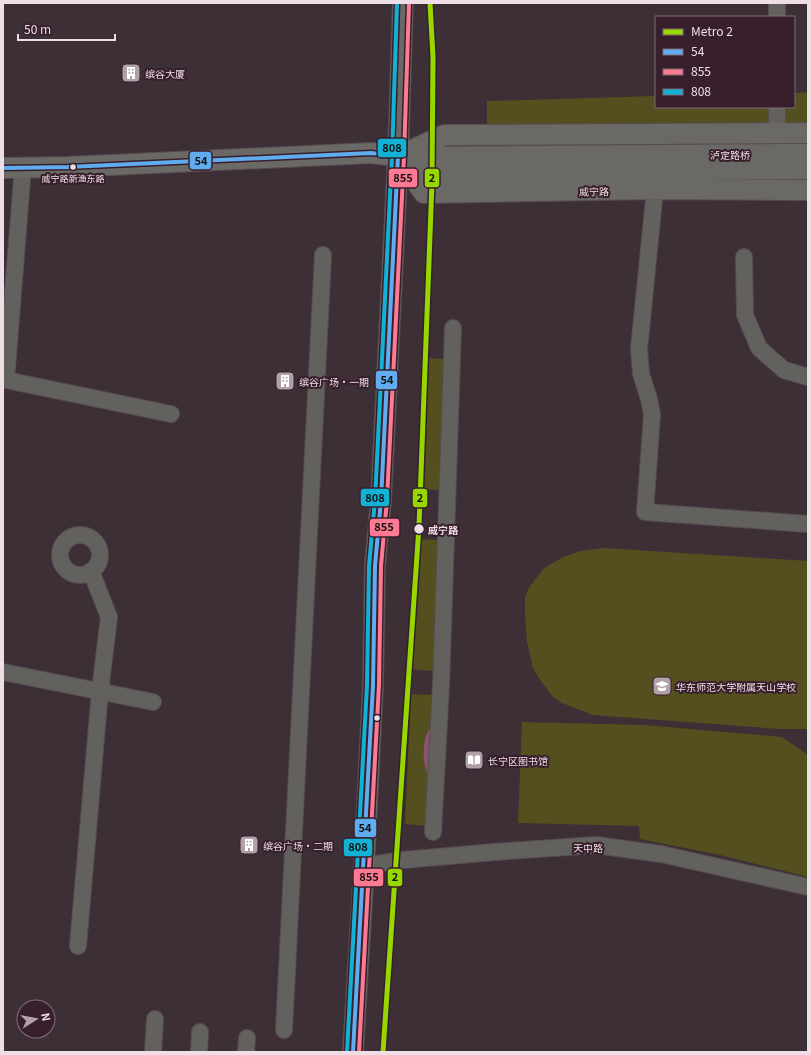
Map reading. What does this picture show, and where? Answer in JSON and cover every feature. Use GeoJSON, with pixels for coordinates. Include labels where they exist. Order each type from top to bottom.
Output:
{"type":"FeatureCollection","features":[{"type":"Feature","properties":{"kind":"main road"},"geometry":{"type":"LineString","coordinates":[[353,1052],[364,866],[372,685],[375,566],[381,500],[398,156],[403,3]]}},
{"type":"Feature","properties":{"kind":"main road"},"geometry":{"type":"LineString","coordinates":[[398,156],[444,135],[808,133]]}},
{"type":"Feature","properties":{"kind":"main road","name":"威宁路"},"geometry":{"type":"LineString","coordinates":[[3,168],[68,167],[371,153],[398,156],[425,174],[653,162]]}},
{"type":"Feature","properties":{"kind":"main road","name":"泸定路桥"},"geometry":{"type":"LineString","coordinates":[[653,162],[808,154]]}},
{"type":"Feature","properties":{"kind":"main road","name":"威宁路"},"geometry":{"type":"LineString","coordinates":[[398,156],[424,193],[808,190]]}},
{"type":"Feature","properties":{"kind":"main road","name":"泸定路桥"},"geometry":{"type":"LineString","coordinates":[[653,162],[808,169]]}},
{"type":"Feature","properties":{"kind":"street"},"geometry":{"type":"LineString","coordinates":[[777,3],[777,16]]}},
{"type":"Feature","properties":{"kind":"street"},"geometry":{"type":"LineString","coordinates":[[777,108],[777,134]]}},
{"type":"Feature","properties":{"kind":"street"},"geometry":{"type":"LineString","coordinates":[[23,167],[4,380],[170,414]]}},
{"type":"Feature","properties":{"kind":"street"},"geometry":{"type":"LineString","coordinates":[[655,190],[639,349],[642,374],[652,416],[645,512],[808,524]]}},
{"type":"Feature","properties":{"kind":"street"},"geometry":{"type":"LineString","coordinates":[[284,1030],[323,255]]}},
{"type":"Feature","properties":{"kind":"street"},"geometry":{"type":"LineString","coordinates":[[744,256],[745,315],[758,348],[784,370],[808,378]]}},
{"type":"Feature","properties":{"kind":"street"},"geometry":{"type":"LineString","coordinates":[[433,832],[441,685],[453,328]]}},
{"type":"Feature","properties":{"kind":"street"},"geometry":{"type":"LineString","coordinates":[[78,946],[100,691],[109,617],[91,571]]}},
{"type":"Feature","properties":{"kind":"street"},"geometry":{"type":"LineString","coordinates":[[3,672],[153,702]]}},
{"type":"Feature","properties":{"kind":"street","name":"天中路"},"geometry":{"type":"LineString","coordinates":[[364,866],[494,852],[596,845],[661,854],[808,886]]}},
{"type":"Feature","properties":{"kind":"street"},"geometry":{"type":"LineString","coordinates":[[153,1052],[155,1019]]}},
{"type":"Feature","properties":{"kind":"street"},"geometry":{"type":"LineString","coordinates":[[199,1052],[200,1032]]}},
{"type":"Feature","properties":{"kind":"shaded area"},"geometry":{"type":"Polygon","coordinates":[[[808,92],[808,124],[487,128],[487,101],[655,96],[655,108],[795,108],[795,93],[808,92]]]}},
{"type":"Feature","properties":{"kind":"shaded area"},"geometry":{"type":"Polygon","coordinates":[[[425,358],[448,359],[442,490],[419,489],[425,358]]]}},
{"type":"Feature","properties":{"kind":"shaded area"},"geometry":{"type":"Polygon","coordinates":[[[416,539],[440,540],[433,671],[410,669],[416,539]]]}},
{"type":"Feature","properties":{"kind":"shaded area"},"geometry":{"type":"Polygon","coordinates":[[[604,548],[808,561],[808,729],[780,729],[593,715],[562,703],[553,697],[533,668],[527,642],[525,614],[525,598],[528,589],[543,569],[563,557],[580,551],[604,548]]]}},
{"type":"Feature","properties":{"kind":"shaded area"},"geometry":{"type":"Polygon","coordinates":[[[411,694],[434,695],[428,826],[405,824],[411,694]]]}},
{"type":"Feature","properties":{"kind":"shaded area"},"geometry":{"type":"Polygon","coordinates":[[[522,722],[645,725],[782,737],[808,755],[808,877],[720,855],[640,839],[639,826],[518,823],[522,722]]]}},
{"type":"Feature","properties":{"kind":"shaded area"},"geometry":{"type":"Polygon","coordinates":[[[433,725],[430,778],[425,764],[424,746],[427,733],[433,725]]]}},
{"type":"Feature","properties":{"kind":"metro line","name":"2"},"geometry":{"type":"LineString","coordinates":[[383,1052],[419,526],[432,182],[433,57],[430,3]]}},
{"type":"Feature","properties":{"kind":"transit line","name":"808"},"geometry":{"type":"LineString","coordinates":[[347,1052],[367,685],[369,566],[375,500],[392,156],[397,3]]}},
{"type":"Feature","properties":{"kind":"transit line","name":"855"},"geometry":{"type":"LineString","coordinates":[[359,1052],[379,685],[381,566],[387,500],[404,156],[409,3]]}},
{"type":"Feature","properties":{"kind":"transit line","name":"54"},"geometry":{"type":"LineString","coordinates":[[3,168],[68,167],[371,153],[398,156]]}},
{"type":"Feature","properties":{"kind":"transit line","name":"54"},"geometry":{"type":"LineString","coordinates":[[353,1052],[373,685],[375,566],[381,500],[398,156]]}},
{"type":"Feature","properties":{"kind":"place","name":"缤谷大厦"},"geometry":{"type":"Point","coordinates":[131,73]}},
{"type":"Feature","properties":{"kind":"place","name":"威宁路新渔东路"},"geometry":{"type":"Point","coordinates":[73,167]}},
{"type":"Feature","properties":{"kind":"place","name":"缤谷广场·一期"},"geometry":{"type":"Point","coordinates":[285,381]}},
{"type":"Feature","properties":{"kind":"place","name":"威宁路"},"geometry":{"type":"Point","coordinates":[419,529]}},
{"type":"Feature","properties":{"kind":"place","name":"华东师范大学附属天山学校"},"geometry":{"type":"Point","coordinates":[662,686]}},
{"type":"Feature","properties":{"kind":"place","name":"长宁区图书馆"},"geometry":{"type":"Point","coordinates":[474,760]}},
{"type":"Feature","properties":{"kind":"place","name":"缤谷广场·二期"},"geometry":{"type":"Point","coordinates":[249,845]}}]}
